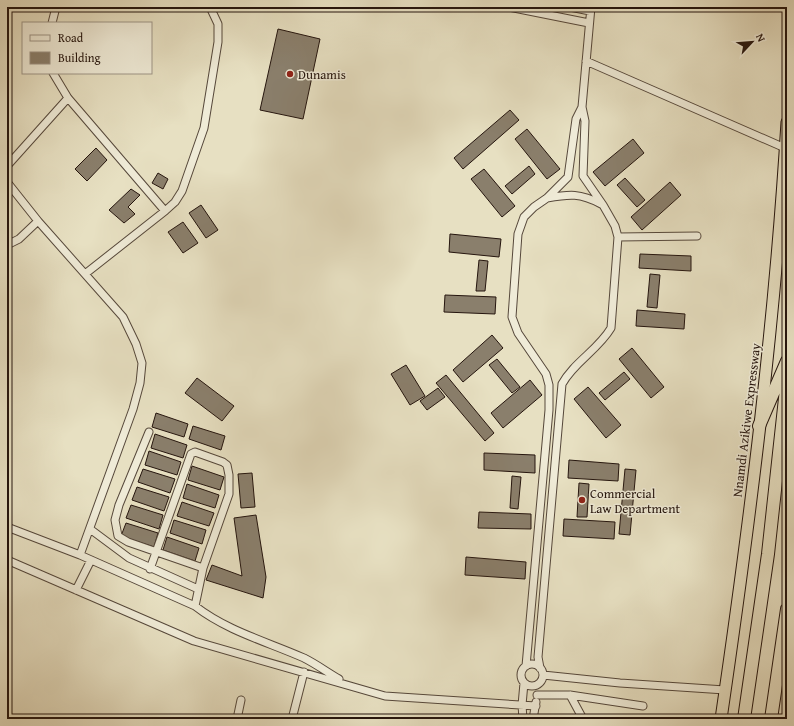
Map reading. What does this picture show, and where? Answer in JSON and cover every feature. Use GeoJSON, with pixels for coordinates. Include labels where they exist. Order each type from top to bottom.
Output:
{"type":"FeatureCollection","features":[{"type":"Feature","properties":{"kind":"highway","name":"Nnamdi Azikiwe Expressway"},"geometry":{"type":"LineString","coordinates":[[721,719],[745,553],[770,337],[787,122]]}},
{"type":"Feature","properties":{"kind":"highway"},"geometry":{"type":"LineString","coordinates":[[759,426],[787,361]]}},
{"type":"Feature","properties":{"kind":"highway"},"geometry":{"type":"LineString","coordinates":[[744,719],[768,554],[787,380]]}},
{"type":"Feature","properties":{"kind":"highway"},"geometry":{"type":"LineString","coordinates":[[771,719],[787,609]]}},
{"type":"Feature","properties":{"kind":"street"},"geometry":{"type":"LineString","coordinates":[[52,22],[56,7]]}},
{"type":"Feature","properties":{"kind":"street"},"geometry":{"type":"LineString","coordinates":[[85,274],[165,211],[175,202],[182,190],[204,128],[218,42],[218,24],[210,7]]}},
{"type":"Feature","properties":{"kind":"street"},"geometry":{"type":"LineString","coordinates":[[509,7],[589,23]]}},
{"type":"Feature","properties":{"kind":"street"},"geometry":{"type":"LineString","coordinates":[[533,719],[541,671],[538,657],[562,384],[569,372],[599,345],[611,328],[618,237],[615,226],[603,205],[586,182],[582,171],[585,121],[582,107],[590,9],[570,7]]}},
{"type":"Feature","properties":{"kind":"street"},"geometry":{"type":"LineString","coordinates":[[586,61],[785,148]]}},
{"type":"Feature","properties":{"kind":"street"},"geometry":{"type":"LineString","coordinates":[[54,74],[68,98],[165,211]]}},
{"type":"Feature","properties":{"kind":"street"},"geometry":{"type":"LineString","coordinates":[[7,166],[68,98]]}},
{"type":"Feature","properties":{"kind":"street"},"geometry":{"type":"LineString","coordinates":[[523,719],[522,705],[524,683],[521,672],[526,666],[528,657],[549,410],[549,385],[546,374],[518,333],[512,317],[518,234],[524,217],[534,207],[547,198],[568,177],[576,120],[582,107]]}},
{"type":"Feature","properties":{"kind":"street"},"geometry":{"type":"LineString","coordinates":[[7,182],[38,221],[123,317],[136,344],[142,363],[140,383],[133,409],[80,555]]}},
{"type":"Feature","properties":{"kind":"street"},"geometry":{"type":"LineString","coordinates":[[547,198],[567,194],[586,196],[603,205]]}},
{"type":"Feature","properties":{"kind":"street"},"geometry":{"type":"LineString","coordinates":[[7,245],[19,238],[38,221]]}},
{"type":"Feature","properties":{"kind":"street"},"geometry":{"type":"LineString","coordinates":[[618,237],[697,236]]}},
{"type":"Feature","properties":{"kind":"street"},"geometry":{"type":"LineString","coordinates":[[149,432],[115,520],[115,530],[122,540],[203,568]]}},
{"type":"Feature","properties":{"kind":"street"},"geometry":{"type":"LineString","coordinates":[[150,569],[190,455],[195,452],[223,462],[229,470],[229,494],[203,568],[196,606]]}},
{"type":"Feature","properties":{"kind":"street"},"geometry":{"type":"LineString","coordinates":[[7,527],[80,555],[196,606],[204,612],[243,633],[306,659],[345,683]]}},
{"type":"Feature","properties":{"kind":"street"},"geometry":{"type":"LineString","coordinates":[[90,529],[129,558],[150,569],[198,589]]}},
{"type":"Feature","properties":{"kind":"street"},"geometry":{"type":"LineString","coordinates":[[7,560],[194,641],[345,683],[385,696],[536,706]]}},
{"type":"Feature","properties":{"kind":"street"},"geometry":{"type":"LineString","coordinates":[[76,590],[91,560]]}},
{"type":"Feature","properties":{"kind":"street"},"geometry":{"type":"LineString","coordinates":[[528,657],[538,657]]}},
{"type":"Feature","properties":{"kind":"street"},"geometry":{"type":"LineString","coordinates":[[526,666],[533,664],[541,671],[620,683],[725,690]]}},
{"type":"Feature","properties":{"kind":"street"},"geometry":{"type":"LineString","coordinates":[[292,719],[304,672]]}},
{"type":"Feature","properties":{"kind":"street"},"geometry":{"type":"LineString","coordinates":[[524,683],[531,686],[538,685]]}},
{"type":"Feature","properties":{"kind":"street"},"geometry":{"type":"LineString","coordinates":[[537,695],[570,695],[643,706]]}},
{"type":"Feature","properties":{"kind":"street"},"geometry":{"type":"LineString","coordinates":[[570,695],[583,719]]}},
{"type":"Feature","properties":{"kind":"street"},"geometry":{"type":"LineString","coordinates":[[237,719],[241,700]]}},
{"type":"Feature","properties":{"kind":"building","name":"Dunamis"},"geometry":{"type":"Polygon","coordinates":[[[278,29],[320,39],[303,119],[260,110],[278,29]]]}},
{"type":"Feature","properties":{"kind":"building"},"geometry":{"type":"Polygon","coordinates":[[[510,110],[519,120],[463,169],[454,158],[510,110]]]}},
{"type":"Feature","properties":{"kind":"building"},"geometry":{"type":"Polygon","coordinates":[[[527,129],[560,169],[547,179],[515,139],[527,129]]]}},
{"type":"Feature","properties":{"kind":"building"},"geometry":{"type":"Polygon","coordinates":[[[633,139],[644,153],[605,186],[593,172],[633,139]]]}},
{"type":"Feature","properties":{"kind":"building"},"geometry":{"type":"Polygon","coordinates":[[[96,148],[107,160],[87,181],[75,169],[96,148]]]}},
{"type":"Feature","properties":{"kind":"building"},"geometry":{"type":"Polygon","coordinates":[[[529,166],[535,174],[512,194],[505,186],[529,166]]]}},
{"type":"Feature","properties":{"kind":"building"},"geometry":{"type":"Polygon","coordinates":[[[484,169],[515,206],[502,217],[471,179],[484,169]]]}},
{"type":"Feature","properties":{"kind":"building"},"geometry":{"type":"Polygon","coordinates":[[[158,173],[168,179],[163,189],[152,183],[158,173]]]}},
{"type":"Feature","properties":{"kind":"building"},"geometry":{"type":"Polygon","coordinates":[[[625,178],[645,200],[637,207],[617,185],[625,178]]]}},
{"type":"Feature","properties":{"kind":"building"},"geometry":{"type":"Polygon","coordinates":[[[670,182],[681,195],[642,230],[631,217],[670,182]]]}},
{"type":"Feature","properties":{"kind":"building"},"geometry":{"type":"Polygon","coordinates":[[[131,189],[140,195],[128,207],[135,214],[124,223],[109,210],[131,189]]]}},
{"type":"Feature","properties":{"kind":"building"},"geometry":{"type":"Polygon","coordinates":[[[201,205],[218,230],[206,238],[189,213],[201,205]]]}},
{"type":"Feature","properties":{"kind":"building"},"geometry":{"type":"Polygon","coordinates":[[[183,222],[198,243],[183,253],[168,232],[183,222]]]}},
{"type":"Feature","properties":{"kind":"building"},"geometry":{"type":"Polygon","coordinates":[[[450,234],[501,239],[499,257],[449,252],[450,234]]]}},
{"type":"Feature","properties":{"kind":"building"},"geometry":{"type":"Polygon","coordinates":[[[640,254],[691,256],[691,271],[639,268],[640,254]]]}},
{"type":"Feature","properties":{"kind":"building"},"geometry":{"type":"Polygon","coordinates":[[[479,260],[488,261],[485,291],[476,291],[479,260]]]}},
{"type":"Feature","properties":{"kind":"building"},"geometry":{"type":"Polygon","coordinates":[[[650,274],[660,275],[657,308],[647,307],[650,274]]]}},
{"type":"Feature","properties":{"kind":"building"},"geometry":{"type":"Polygon","coordinates":[[[445,295],[496,297],[495,314],[444,312],[445,295]]]}},
{"type":"Feature","properties":{"kind":"building"},"geometry":{"type":"Polygon","coordinates":[[[637,310],[685,314],[684,329],[636,326],[637,310]]]}},
{"type":"Feature","properties":{"kind":"building"},"geometry":{"type":"Polygon","coordinates":[[[492,335],[503,348],[463,382],[453,370],[492,335]]]}},
{"type":"Feature","properties":{"kind":"building"},"geometry":{"type":"Polygon","coordinates":[[[632,348],[664,387],[651,398],[619,359],[632,348]]]}},
{"type":"Feature","properties":{"kind":"building"},"geometry":{"type":"Polygon","coordinates":[[[497,359],[520,387],[512,393],[489,365],[497,359]]]}},
{"type":"Feature","properties":{"kind":"building"},"geometry":{"type":"Polygon","coordinates":[[[406,365],[425,396],[410,405],[391,374],[406,365]]]}},
{"type":"Feature","properties":{"kind":"building"},"geometry":{"type":"Polygon","coordinates":[[[624,372],[630,379],[605,400],[599,393],[624,372]]]}},
{"type":"Feature","properties":{"kind":"building"},"geometry":{"type":"Polygon","coordinates":[[[446,375],[494,433],[485,441],[436,383],[446,375]]]}},
{"type":"Feature","properties":{"kind":"building"},"geometry":{"type":"Polygon","coordinates":[[[197,378],[234,406],[222,421],[185,393],[197,378]]]}},
{"type":"Feature","properties":{"kind":"building"},"geometry":{"type":"Polygon","coordinates":[[[530,380],[542,395],[503,428],[491,413],[530,380]]]}},
{"type":"Feature","properties":{"kind":"building"},"geometry":{"type":"Polygon","coordinates":[[[588,387],[621,425],[606,438],[574,399],[588,387]]]}},
{"type":"Feature","properties":{"kind":"building"},"geometry":{"type":"Polygon","coordinates":[[[438,388],[445,397],[427,410],[420,401],[438,388]]]}},
{"type":"Feature","properties":{"kind":"building"},"geometry":{"type":"Polygon","coordinates":[[[156,413],[188,424],[184,437],[152,427],[156,413]]]}},
{"type":"Feature","properties":{"kind":"building"},"geometry":{"type":"Polygon","coordinates":[[[193,426],[225,436],[221,450],[189,439],[193,426]]]}},
{"type":"Feature","properties":{"kind":"building"},"geometry":{"type":"Polygon","coordinates":[[[155,434],[187,445],[183,458],[151,448],[155,434]]]}},
{"type":"Feature","properties":{"kind":"building"},"geometry":{"type":"Polygon","coordinates":[[[149,451],[181,462],[177,475],[145,465],[149,451]]]}},
{"type":"Feature","properties":{"kind":"building"},"geometry":{"type":"Polygon","coordinates":[[[484,453],[535,455],[535,473],[484,470],[484,453]]]}},
{"type":"Feature","properties":{"kind":"building"},"geometry":{"type":"Polygon","coordinates":[[[569,460],[619,464],[618,481],[568,478],[569,460]]]}},
{"type":"Feature","properties":{"kind":"building"},"geometry":{"type":"Polygon","coordinates":[[[192,466],[224,477],[220,490],[188,480],[192,466]]]}},
{"type":"Feature","properties":{"kind":"building"},"geometry":{"type":"Polygon","coordinates":[[[143,469],[175,479],[170,493],[138,482],[143,469]]]}},
{"type":"Feature","properties":{"kind":"building"},"geometry":{"type":"Polygon","coordinates":[[[625,469],[636,470],[630,535],[619,534],[625,469]]]}},
{"type":"Feature","properties":{"kind":"building"},"geometry":{"type":"Polygon","coordinates":[[[252,473],[255,507],[241,508],[238,474],[252,473]]]}},
{"type":"Feature","properties":{"kind":"building"},"geometry":{"type":"Polygon","coordinates":[[[512,476],[521,477],[518,509],[510,508],[512,476]]]}},
{"type":"Feature","properties":{"kind":"building"},"geometry":{"type":"Polygon","coordinates":[[[579,483],[589,484],[587,517],[577,517],[579,483]]]}},
{"type":"Feature","properties":{"kind":"building"},"geometry":{"type":"Polygon","coordinates":[[[187,484],[219,495],[215,508],[183,498],[187,484]]]}},
{"type":"Feature","properties":{"kind":"building"},"geometry":{"type":"Polygon","coordinates":[[[137,487],[169,497],[164,511],[132,500],[137,487]]]}},
{"type":"Feature","properties":{"kind":"building"},"geometry":{"type":"Polygon","coordinates":[[[182,502],[214,513],[209,526],[177,516],[182,502]]]}},
{"type":"Feature","properties":{"kind":"building"},"geometry":{"type":"Polygon","coordinates":[[[131,505],[163,515],[159,529],[126,518],[131,505]]]}},
{"type":"Feature","properties":{"kind":"building"},"geometry":{"type":"Polygon","coordinates":[[[479,512],[531,514],[531,529],[478,528],[479,512]]]}},
{"type":"Feature","properties":{"kind":"building"},"geometry":{"type":"Polygon","coordinates":[[[256,515],[266,577],[263,598],[206,580],[212,565],[242,576],[234,518],[256,515]]]}},
{"type":"Feature","properties":{"kind":"building"},"geometry":{"type":"Polygon","coordinates":[[[564,519],[615,522],[614,539],[563,536],[564,519]]]}},
{"type":"Feature","properties":{"kind":"building"},"geometry":{"type":"Polygon","coordinates":[[[174,520],[206,530],[202,544],[170,533],[174,520]]]}},
{"type":"Feature","properties":{"kind":"building"},"geometry":{"type":"Polygon","coordinates":[[[126,523],[158,533],[154,547],[121,536],[126,523]]]}},
{"type":"Feature","properties":{"kind":"building"},"geometry":{"type":"Polygon","coordinates":[[[167,537],[199,548],[195,561],[163,550],[167,537]]]}},
{"type":"Feature","properties":{"kind":"building"},"geometry":{"type":"Polygon","coordinates":[[[466,557],[526,562],[525,579],[465,575],[466,557]]]}},
{"type":"Feature","properties":{"kind":"place","name":"Dunamis"},"geometry":{"type":"Point","coordinates":[290,74]}},
{"type":"Feature","properties":{"kind":"place","name":"Commercial Law Department"},"geometry":{"type":"Point","coordinates":[582,500]}}]}
